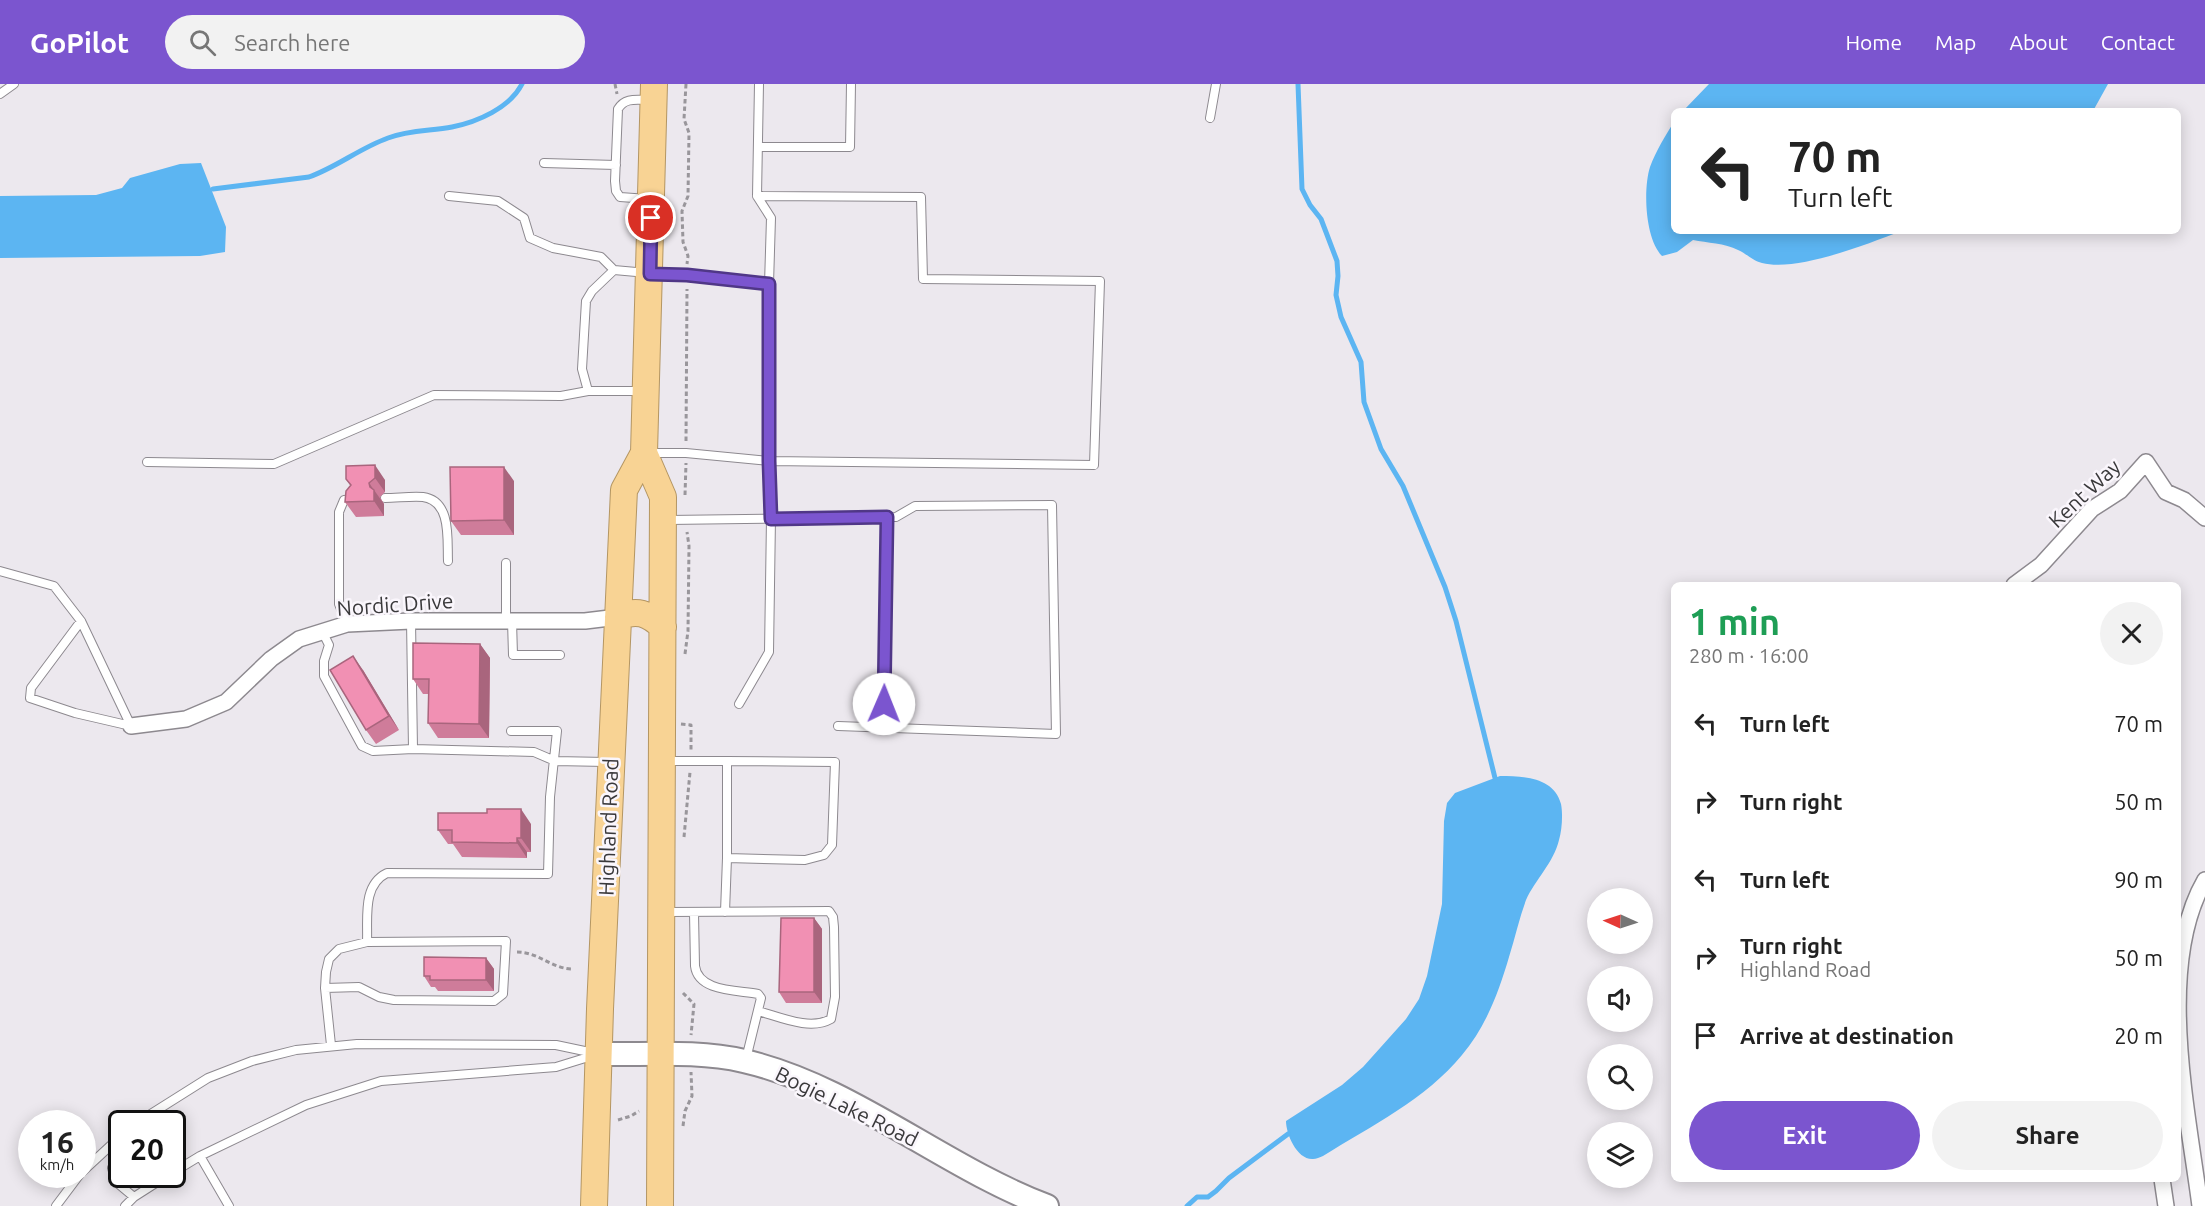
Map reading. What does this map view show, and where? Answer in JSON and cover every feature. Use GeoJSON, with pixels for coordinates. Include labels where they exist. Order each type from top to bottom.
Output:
{"type":"FeatureCollection","features":[{"type":"Feature","properties":{"kind":"highway","name":"Highland Road"},"geometry":{"type":"LineString","coordinates":[[654,92],[644,453],[663,497],[660,1206]]}},
{"type":"Feature","properties":{"kind":"highway","name":"Highland Road"},"geometry":{"type":"LineString","coordinates":[[594,1206],[624,490],[644,453]]}},
{"type":"Feature","properties":{"kind":"highway"},"geometry":{"type":"LineString","coordinates":[[618,617],[637,612],[654,619],[663,627]]}},
{"type":"Feature","properties":{"kind":"main road","name":"Bogie Lake Road"},"geometry":{"type":"LineString","coordinates":[[599,1054],[712,1055],[745,1061],[792,1076],[828,1092],[907,1134],[989,1181],[1047,1206]]}},
{"type":"Feature","properties":{"kind":"street","name":"Kent Way"},"geometry":{"type":"LineString","coordinates":[[2018,582],[2041,565],[2092,509],[2120,491],[2146,462],[2166,492],[2184,500],[2205,518]]}},
{"type":"Feature","properties":{"kind":"street","name":"Nordic Drive"},"geometry":{"type":"LineString","coordinates":[[131,726],[186,719],[226,702],[271,659],[299,639],[346,624],[411,621],[585,621],[618,617]]}},
{"type":"Feature","properties":{"kind":"street"},"geometry":{"type":"LineString","coordinates":[[2181,963],[2187,927],[2198,893],[2205,880]]}},
{"type":"Feature","properties":{"kind":"street"},"geometry":{"type":"LineString","coordinates":[[2181,1098],[2200,1206]]}},
{"type":"Feature","properties":{"kind":"street"},"geometry":{"type":"LineString","coordinates":[[2162,1182],[2166,1206]]}},
{"type":"Feature","properties":{"kind":"lane"},"geometry":{"type":"LineString","coordinates":[[0,94],[14,84]]}},
{"type":"Feature","properties":{"kind":"lane"},"geometry":{"type":"LineString","coordinates":[[739,704],[769,652],[771,218],[757,196],[759,84]]}},
{"type":"Feature","properties":{"kind":"lane"},"geometry":{"type":"LineString","coordinates":[[758,147],[850,147],[851,84]]}},
{"type":"Feature","properties":{"kind":"lane"},"geometry":{"type":"LineString","coordinates":[[1210,118],[1216,84]]}},
{"type":"Feature","properties":{"kind":"lane"},"geometry":{"type":"LineString","coordinates":[[652,199],[620,197],[616,191],[616,165],[618,109],[621,103],[654,92]]}},
{"type":"Feature","properties":{"kind":"lane"},"geometry":{"type":"LineString","coordinates":[[544,164],[616,165]]}},
{"type":"Feature","properties":{"kind":"lane"},"geometry":{"type":"LineString","coordinates":[[449,196],[498,201],[524,218],[530,238],[553,248],[601,257],[614,270],[769,284]]}},
{"type":"Feature","properties":{"kind":"lane"},"geometry":{"type":"LineString","coordinates":[[644,453],[686,453],[769,461],[1094,465],[1100,281],[923,279],[921,197],[757,196]]}},
{"type":"Feature","properties":{"kind":"lane"},"geometry":{"type":"LineString","coordinates":[[588,391],[582,369],[586,302],[592,291],[614,270]]}},
{"type":"Feature","properties":{"kind":"lane"},"geometry":{"type":"LineString","coordinates":[[147,462],[274,464],[434,395],[561,396],[588,391],[646,391]]}},
{"type":"Feature","properties":{"kind":"lane"},"geometry":{"type":"LineString","coordinates":[[385,498],[425,497],[439,506],[447,520],[448,561]]}},
{"type":"Feature","properties":{"kind":"lane"},"geometry":{"type":"LineString","coordinates":[[346,624],[339,604],[339,512],[344,500],[355,499]]}},
{"type":"Feature","properties":{"kind":"lane"},"geometry":{"type":"LineString","coordinates":[[663,520],[896,517],[915,506],[1052,506],[1056,734],[838,726]]}},
{"type":"Feature","properties":{"kind":"lane"},"geometry":{"type":"LineString","coordinates":[[884,728],[887,517]]}},
{"type":"Feature","properties":{"kind":"lane"},"geometry":{"type":"LineString","coordinates":[[506,563],[513,655],[560,655]]}},
{"type":"Feature","properties":{"kind":"lane"},"geometry":{"type":"LineString","coordinates":[[0,571],[54,586],[81,621],[131,726]]}},
{"type":"Feature","properties":{"kind":"lane"},"geometry":{"type":"LineString","coordinates":[[81,621],[31,688],[30,698],[75,713],[131,726]]}},
{"type":"Feature","properties":{"kind":"lane"},"geometry":{"type":"LineString","coordinates":[[411,621],[413,749]]}},
{"type":"Feature","properties":{"kind":"lane"},"geometry":{"type":"LineString","coordinates":[[322,631],[329,645],[324,661],[324,676],[362,746],[373,751],[413,749],[534,752],[555,761],[611,763]]}},
{"type":"Feature","properties":{"kind":"lane"},"geometry":{"type":"LineString","coordinates":[[367,942],[368,910],[372,887],[380,877],[387,873],[548,874],[550,796],[557,731],[510,731]]}},
{"type":"Feature","properties":{"kind":"lane"},"geometry":{"type":"LineString","coordinates":[[662,761],[835,762],[832,845],[824,855],[805,860],[727,858]]}},
{"type":"Feature","properties":{"kind":"lane"},"geometry":{"type":"LineString","coordinates":[[725,912],[727,761]]}},
{"type":"Feature","properties":{"kind":"lane"},"geometry":{"type":"LineString","coordinates":[[661,912],[829,911],[833,917],[835,997],[831,1019],[816,1024],[802,1023],[758,1011]]}},
{"type":"Feature","properties":{"kind":"lane"},"geometry":{"type":"LineString","coordinates":[[694,912],[695,966],[699,978],[718,988],[758,994],[761,998],[745,1061]]}},
{"type":"Feature","properties":{"kind":"lane"},"geometry":{"type":"LineString","coordinates":[[326,988],[359,987],[385,999],[394,1000],[494,1001],[504,994],[506,941],[367,942],[343,946],[332,954],[327,965],[326,988],[331,1045]]}},
{"type":"Feature","properties":{"kind":"lane","name":"Bogie Lake Road"},"geometry":{"type":"LineString","coordinates":[[156,1110],[208,1078],[252,1061],[296,1050],[331,1045],[556,1045],[599,1054]]}},
{"type":"Feature","properties":{"kind":"lane","name":"Bogie Lake Road"},"geometry":{"type":"LineString","coordinates":[[186,1165],[306,1105],[381,1081],[556,1067],[599,1054]]}},
{"type":"Feature","properties":{"kind":"lane","name":"Bogie Lake Road"},"geometry":{"type":"LineString","coordinates":[[160,1110],[166,1103]]}},
{"type":"Feature","properties":{"kind":"lane"},"geometry":{"type":"LineString","coordinates":[[96,1159],[108,1148]]}},
{"type":"Feature","properties":{"kind":"lane"},"geometry":{"type":"LineString","coordinates":[[200,1156],[229,1206]]}},
{"type":"Feature","properties":{"kind":"lane"},"geometry":{"type":"LineString","coordinates":[[56,1206],[70,1188]]}},
{"type":"Feature","properties":{"kind":"lane"},"geometry":{"type":"LineString","coordinates":[[123,1188],[134,1197]]}},
{"type":"Feature","properties":{"kind":"lane","name":"Bogie Lake Road"},"geometry":{"type":"LineString","coordinates":[[124,1206],[148,1188]]}},
{"type":"Feature","properties":{"kind":"path"},"geometry":{"type":"LineString","coordinates":[[506,951],[530,952],[560,968],[571,969]]}},
{"type":"Feature","properties":{"kind":"path"},"geometry":{"type":"LineString","coordinates":[[683,1137],[683,1119],[692,1096],[690,1092]]}},
{"type":"Feature","properties":{"kind":"path"},"geometry":{"type":"LineString","coordinates":[[614,1120],[631,1116],[643,1108]]}},
{"type":"Feature","properties":{"kind":"water"},"geometry":{"type":"Polygon","coordinates":[[[1709,84],[2108,84],[2095,108],[1686,108],[1709,84]]]}},
{"type":"Feature","properties":{"kind":"water"},"geometry":{"type":"Polygon","coordinates":[[[1671,127],[1671,234],[1893,234],[1832,255],[1794,264],[1762,263],[1733,248],[1693,240],[1677,252],[1662,256],[1652,238],[1646,200],[1650,167],[1671,127]]]}},
{"type":"Feature","properties":{"kind":"water"},"geometry":{"type":"Polygon","coordinates":[[[201,163],[226,227],[225,252],[200,256],[0,258],[0,196],[96,195],[122,188],[130,178],[180,164],[201,163]]]}},
{"type":"Feature","properties":{"kind":"water"},"geometry":{"type":"Polygon","coordinates":[[[1500,776],[1537,780],[1552,788],[1561,804],[1562,822],[1557,848],[1526,900],[1501,983],[1485,1021],[1462,1055],[1432,1085],[1379,1122],[1323,1156],[1314,1159],[1307,1158],[1297,1151],[1288,1133],[1286,1121],[1342,1085],[1363,1067],[1406,1019],[1419,999],[1427,976],[1442,904],[1444,821],[1447,803],[1455,793],[1500,776]]]}},
{"type":"Feature","properties":{"kind":"building"},"geometry":{"type":"Polygon","coordinates":[[[375,465],[375,478],[369,483],[374,490],[374,501],[345,502],[346,491],[351,485],[346,479],[346,466],[375,465]]]}},
{"type":"Feature","properties":{"kind":"building"},"geometry":{"type":"Polygon","coordinates":[[[450,467],[504,467],[504,520],[451,521],[450,467]]]}},
{"type":"Feature","properties":{"kind":"building"},"geometry":{"type":"Polygon","coordinates":[[[413,643],[480,644],[479,724],[428,723],[429,679],[413,679],[413,643]]]}},
{"type":"Feature","properties":{"kind":"building"},"geometry":{"type":"Polygon","coordinates":[[[353,656],[389,716],[366,730],[330,670],[353,656]]]}},
{"type":"Feature","properties":{"kind":"building"},"geometry":{"type":"Polygon","coordinates":[[[487,809],[521,809],[521,838],[517,838],[517,843],[452,842],[452,830],[438,830],[438,813],[487,813],[487,809]]]}},
{"type":"Feature","properties":{"kind":"building"},"geometry":{"type":"Polygon","coordinates":[[[781,918],[814,918],[814,992],[779,992],[781,918]]]}},
{"type":"Feature","properties":{"kind":"building"},"geometry":{"type":"Polygon","coordinates":[[[424,957],[486,958],[486,980],[430,980],[430,976],[424,976],[424,957]]]}},
{"type":"Feature","properties":{"kind":"waterway"},"geometry":{"type":"LineString","coordinates":[[213,189],[309,177],[396,135],[472,122],[501,107],[517,93],[522,84]]}},
{"type":"Feature","properties":{"kind":"waterway"},"geometry":{"type":"LineString","coordinates":[[1298,84],[1302,189],[1310,205],[1321,219],[1337,261],[1336,295],[1341,317],[1361,362],[1364,402],[1381,449],[1403,486],[1445,587],[1456,621],[1495,778]]}},
{"type":"Feature","properties":{"kind":"waterway"},"geometry":{"type":"LineString","coordinates":[[1187,1206],[1197,1197],[1208,1197],[1229,1178],[1288,1134]]}},
{"type":"Feature","properties":{"kind":"route"},"geometry":{"type":"LineString","coordinates":[[651,218],[650,274],[687,275],[769,284],[771,519],[887,517],[884,704]]}}]}
